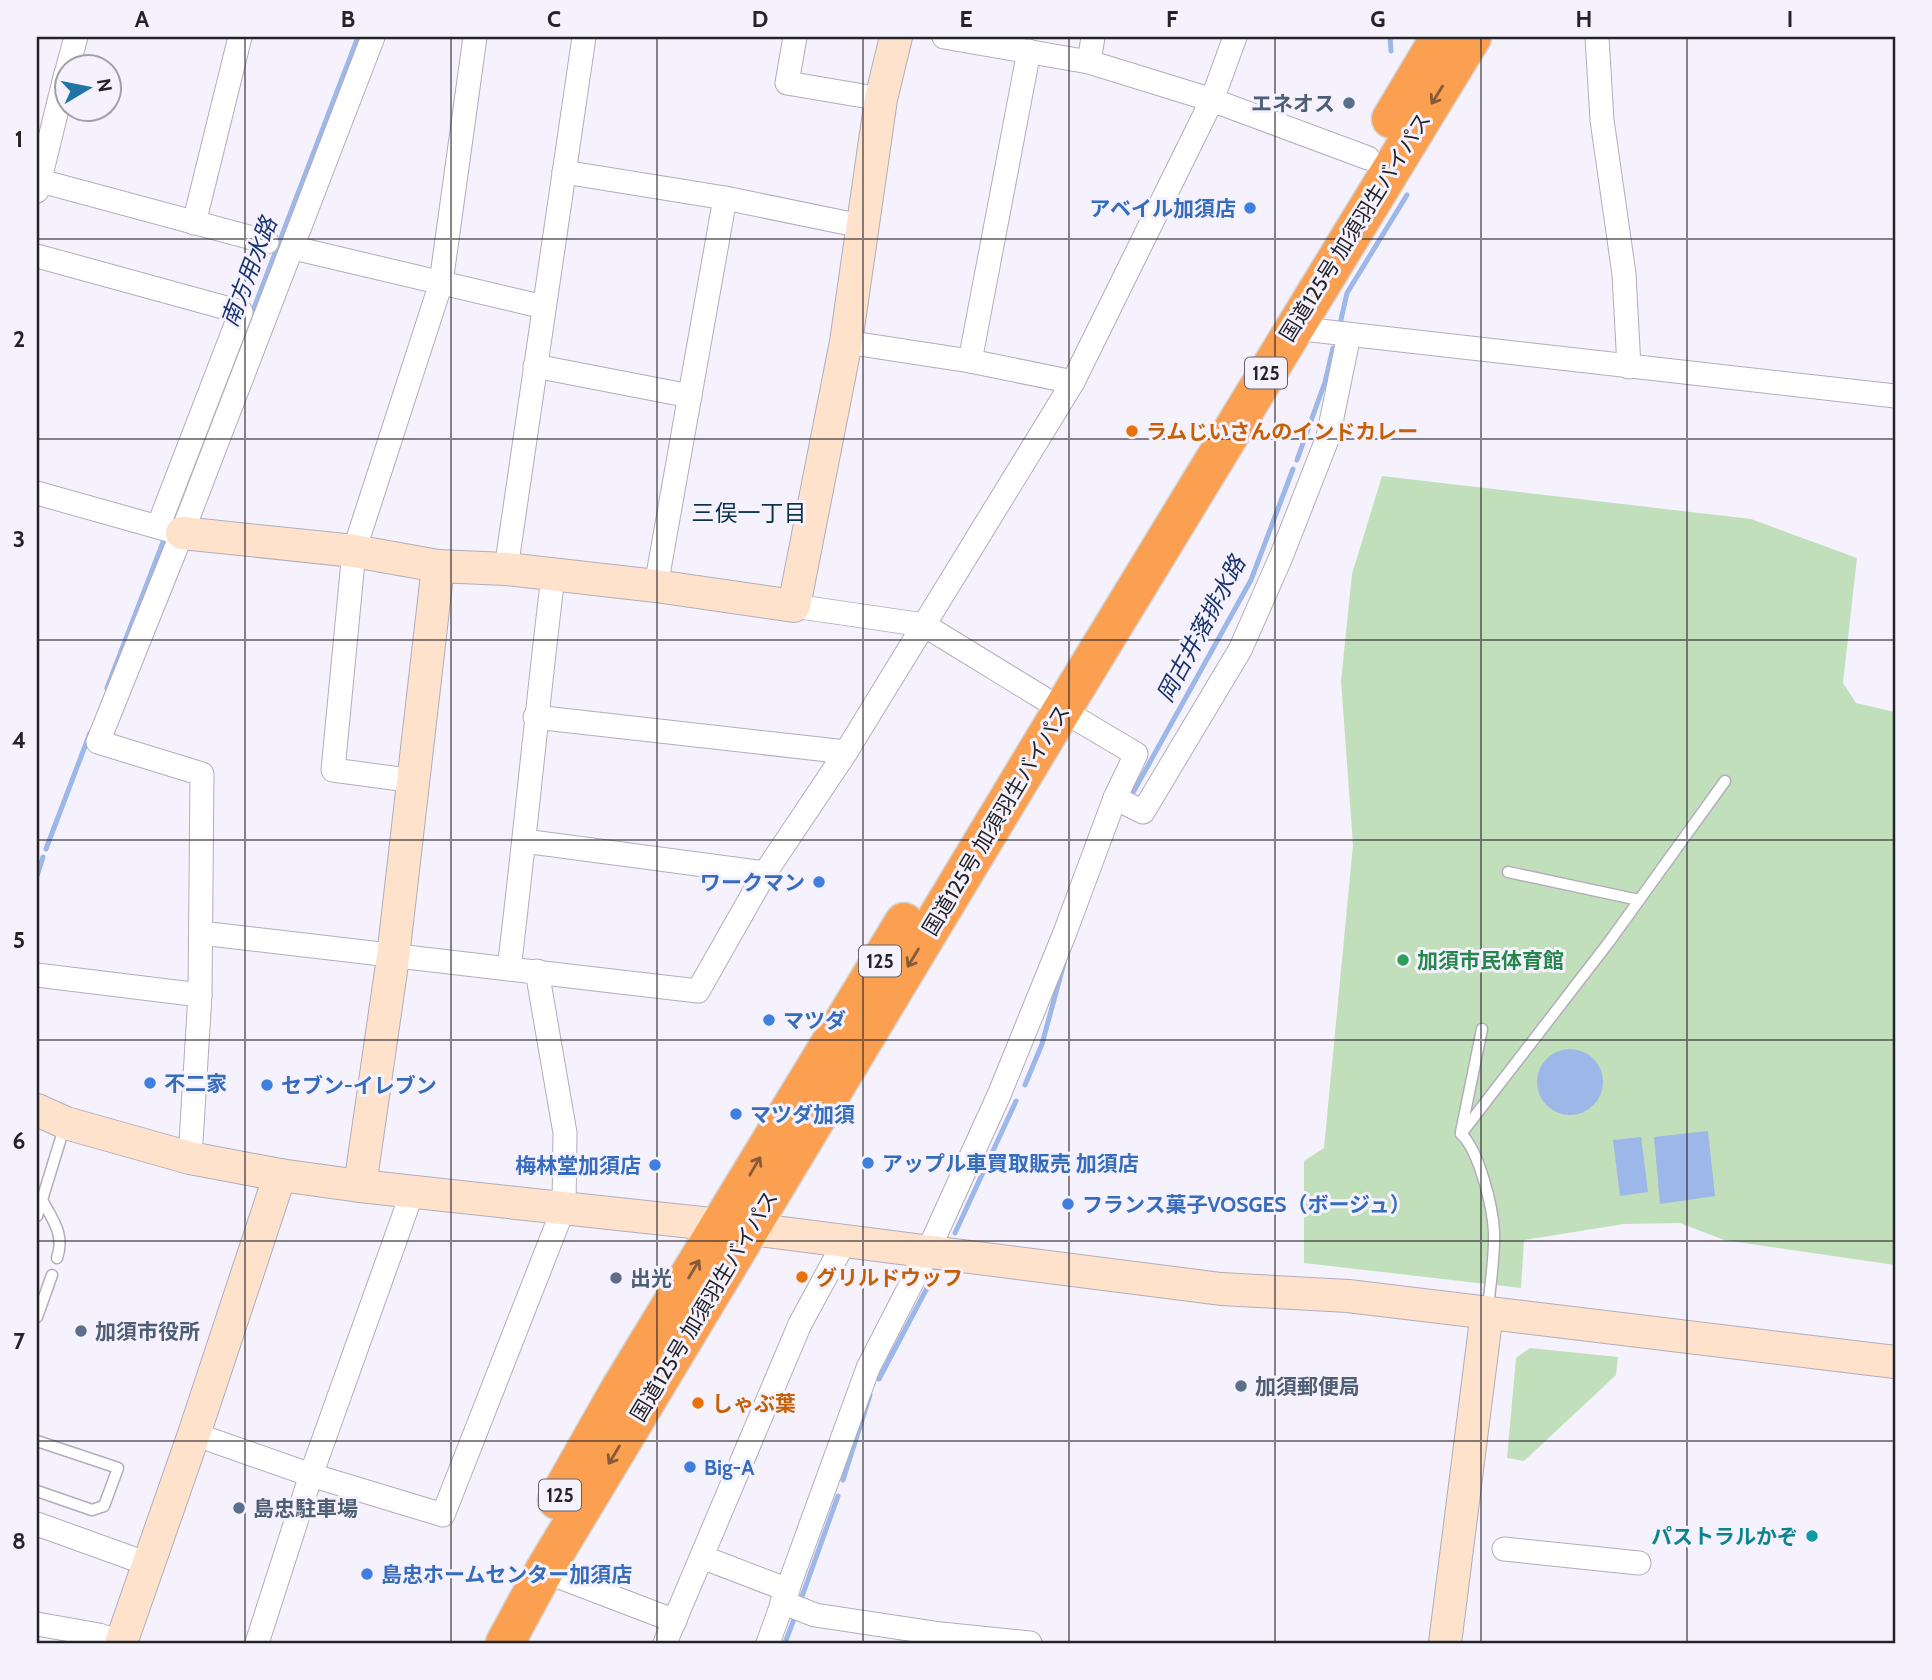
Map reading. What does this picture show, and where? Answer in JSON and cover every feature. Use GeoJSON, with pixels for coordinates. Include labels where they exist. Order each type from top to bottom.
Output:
{"type":"FeatureCollection","features":[{"type":"Feature","properties":{"kind":"highway","name":"国道125号 加須羽生バイパス"},"geometry":{"type":"LineString","coordinates":[[505,1643],[735,1227],[1052,704],[1247,362],[1440,37]]}},
{"type":"Feature","properties":{"kind":"highway","name":"国道125号 加須羽生バイパス"},"geometry":{"type":"LineString","coordinates":[[1052,704],[1294,328],[1472,37]]}},
{"type":"Feature","properties":{"kind":"highway","name":"国道125号 加須羽生バイパス"},"geometry":{"type":"LineString","coordinates":[[479,1643],[620,1389],[735,1227]]}},
{"type":"Feature","properties":{"kind":"street"},"geometry":{"type":"LineString","coordinates":[[194,223],[240,37]]}},
{"type":"Feature","properties":{"kind":"street"},"geometry":{"type":"LineString","coordinates":[[170,530],[294,248],[373,37]]}},
{"type":"Feature","properties":{"kind":"street"},"geometry":{"type":"LineString","coordinates":[[415,781],[332,770],[355,551],[441,283],[475,37]]}},
{"type":"Feature","properties":{"kind":"street"},"geometry":{"type":"LineString","coordinates":[[506,569],[584,37]]}},
{"type":"Feature","properties":{"kind":"street"},"geometry":{"type":"LineString","coordinates":[[795,37],[787,83],[881,99]]}},
{"type":"Feature","properties":{"kind":"street"},"geometry":{"type":"LineString","coordinates":[[794,606],[846,342],[881,99],[896,37]]}},
{"type":"Feature","properties":{"kind":"street"},"geometry":{"type":"LineString","coordinates":[[943,37],[1089,62],[1212,100],[1368,158]]}},
{"type":"Feature","properties":{"kind":"street"},"geometry":{"type":"LineString","coordinates":[[1089,62],[1093,37]]}},
{"type":"Feature","properties":{"kind":"street"},"geometry":{"type":"LineString","coordinates":[[201,933],[698,991],[765,873],[846,752],[1073,382],[1212,100],[1235,37]]}},
{"type":"Feature","properties":{"kind":"street"},"geometry":{"type":"LineString","coordinates":[[1597,37],[1602,120],[1623,274],[1629,367]]}},
{"type":"Feature","properties":{"kind":"street"},"geometry":{"type":"LineString","coordinates":[[970,361],[1030,51]]}},
{"type":"Feature","properties":{"kind":"street"},"geometry":{"type":"LineString","coordinates":[[54,122],[38,184],[267,242]]}},
{"type":"Feature","properties":{"kind":"street"},"geometry":{"type":"LineString","coordinates":[[564,172],[725,198],[861,226]]}},
{"type":"Feature","properties":{"kind":"street"},"geometry":{"type":"LineString","coordinates":[[656,586],[725,198]]}},
{"type":"Feature","properties":{"kind":"street"},"geometry":{"type":"LineString","coordinates":[[294,248],[544,307]]}},
{"type":"Feature","properties":{"kind":"street"},"geometry":{"type":"LineString","coordinates":[[37,256],[241,312],[98,741],[202,774],[200,995],[190,1158]]}},
{"type":"Feature","properties":{"kind":"street"},"geometry":{"type":"LineString","coordinates":[[1294,328],[1895,396]]}},
{"type":"Feature","properties":{"kind":"street"},"geometry":{"type":"LineString","coordinates":[[1125,803],[1143,812],[1240,650],[1281,557],[1328,437],[1341,334]]}},
{"type":"Feature","properties":{"kind":"street"},"geometry":{"type":"LineString","coordinates":[[846,342],[970,361],[1073,382]]}},
{"type":"Feature","properties":{"kind":"street"},"geometry":{"type":"LineString","coordinates":[[535,366],[690,396]]}},
{"type":"Feature","properties":{"kind":"street"},"geometry":{"type":"LineString","coordinates":[[37,494],[170,530],[355,551],[438,566],[506,569],[656,586],[924,625],[1136,754],[1125,803],[1064,935],[939,1253],[868,1368],[792,1602],[768,1643]]}},
{"type":"Feature","properties":{"kind":"street"},"geometry":{"type":"LineString","coordinates":[[360,1186],[393,957],[438,566]]}},
{"type":"Feature","properties":{"kind":"street"},"geometry":{"type":"LineString","coordinates":[[509,969],[535,717],[553,576]]}},
{"type":"Feature","properties":{"kind":"street"},"geometry":{"type":"LineString","coordinates":[[535,717],[846,752]]}},
{"type":"Feature","properties":{"kind":"street"},"geometry":{"type":"LineString","coordinates":[[524,841],[765,873]]}},
{"type":"Feature","properties":{"kind":"street"},"geometry":{"type":"LineString","coordinates":[[194,1434],[311,1475],[443,1515],[565,1207],[565,1133],[537,971]]}},
{"type":"Feature","properties":{"kind":"street"},"geometry":{"type":"LineString","coordinates":[[37,975],[200,995]]}},
{"type":"Feature","properties":{"kind":"street"},"geometry":{"type":"LineString","coordinates":[[37,1110],[66,1123],[190,1158],[280,1175],[360,1186],[735,1227],[1221,1289],[1348,1296],[1895,1362]]}},
{"type":"Feature","properties":{"kind":"street"},"geometry":{"type":"LineString","coordinates":[[37,1624],[99,1635],[122,1643],[280,1175]]}},
{"type":"Feature","properties":{"kind":"street"},"geometry":{"type":"LineString","coordinates":[[257,1643],[311,1475],[412,1193]]}},
{"type":"Feature","properties":{"kind":"street"},"geometry":{"type":"LineString","coordinates":[[665,1643],[800,1324],[845,1241]]}},
{"type":"Feature","properties":{"kind":"street"},"geometry":{"type":"LineString","coordinates":[[1445,1643],[1487,1312]]}},
{"type":"Feature","properties":{"kind":"street"},"geometry":{"type":"LineString","coordinates":[[37,1524],[148,1564]]}},
{"type":"Feature","properties":{"kind":"street"},"geometry":{"type":"LineString","coordinates":[[1504,1549],[1639,1563]]}},
{"type":"Feature","properties":{"kind":"street"},"geometry":{"type":"LineString","coordinates":[[702,1557],[815,1615],[940,1634],[1030,1643]]}},
{"type":"Feature","properties":{"kind":"street"},"geometry":{"type":"LineString","coordinates":[[544,1571],[675,1621]]}},
{"type":"Feature","properties":{"kind":"lane"},"geometry":{"type":"LineString","coordinates":[[1461,1134],[1639,900],[1725,781]]}},
{"type":"Feature","properties":{"kind":"lane"},"geometry":{"type":"LineString","coordinates":[[1508,872],[1639,900]]}},
{"type":"Feature","properties":{"kind":"lane"},"geometry":{"type":"LineString","coordinates":[[1461,1134],[1482,1029]]}},
{"type":"Feature","properties":{"kind":"lane"},"geometry":{"type":"LineString","coordinates":[[37,1216],[66,1123]]}},
{"type":"Feature","properties":{"kind":"lane"},"geometry":{"type":"LineString","coordinates":[[1461,1134],[1468,1140],[1481,1173],[1494,1232],[1487,1312]]}},
{"type":"Feature","properties":{"kind":"lane"},"geometry":{"type":"LineString","coordinates":[[42,1200],[61,1236],[61,1249],[57,1258]]}},
{"type":"Feature","properties":{"kind":"lane"},"geometry":{"type":"LineString","coordinates":[[37,1317],[52,1275]]}},
{"type":"Feature","properties":{"kind":"lane"},"geometry":{"type":"LineString","coordinates":[[37,1441],[118,1468],[104,1506],[92,1510],[37,1491]]}},
{"type":"Feature","properties":{"kind":"green space"},"geometry":{"type":"Polygon","coordinates":[[[1382,476],[1751,519],[1857,558],[1843,683],[1856,703],[1895,712],[1895,1265],[1724,1240],[1680,1223],[1624,1224],[1524,1240],[1521,1288],[1304,1263],[1304,1161],[1324,1148],[1353,845],[1341,681],[1352,574],[1382,476]]]}},
{"type":"Feature","properties":{"kind":"green space"},"geometry":{"type":"Polygon","coordinates":[[[1530,1348],[1618,1357],[1616,1375],[1524,1461],[1507,1458],[1516,1358],[1530,1348]]]}},
{"type":"Feature","properties":{"kind":"water"},"geometry":{"type":"Polygon","coordinates":[[[1563,1049],[1577,1049],[1589,1054],[1598,1063],[1603,1082],[1601,1095],[1594,1106],[1577,1115],[1563,1115],[1551,1110],[1542,1101],[1537,1089],[1537,1075],[1542,1063],[1551,1054],[1563,1049]]]}},
{"type":"Feature","properties":{"kind":"water"},"geometry":{"type":"Polygon","coordinates":[[[1708,1131],[1715,1196],[1660,1204],[1654,1137],[1708,1131]]]}},
{"type":"Feature","properties":{"kind":"water"},"geometry":{"type":"Polygon","coordinates":[[[1641,1137],[1648,1192],[1620,1196],[1613,1140],[1641,1137]]]}},
{"type":"Feature","properties":{"kind":"waterway","name":"南方用水路"},"geometry":{"type":"LineString","coordinates":[[249,321],[358,37]]}},
{"type":"Feature","properties":{"kind":"waterway","name":"岡古井落排水路"},"geometry":{"type":"LineString","coordinates":[[1390,37],[1391,51]]}},
{"type":"Feature","properties":{"kind":"waterway","name":"岡古井落排水路"},"geometry":{"type":"LineString","coordinates":[[1340,324],[1347,293],[1407,195]]}},
{"type":"Feature","properties":{"kind":"waterway","name":"岡古井落排水路"},"geometry":{"type":"LineString","coordinates":[[1297,460],[1325,382],[1333,348]]}},
{"type":"Feature","properties":{"kind":"waterway","name":"岡古井落排水路"},"geometry":{"type":"LineString","coordinates":[[1130,798],[1251,580],[1293,469]]}},
{"type":"Feature","properties":{"kind":"waterway","name":"南方用水路"},"geometry":{"type":"LineString","coordinates":[[107,688],[165,537]]}},
{"type":"Feature","properties":{"kind":"waterway","name":"南方用水路"},"geometry":{"type":"LineString","coordinates":[[46,849],[90,733]]}},
{"type":"Feature","properties":{"kind":"waterway","name":"南方用水路"},"geometry":{"type":"LineString","coordinates":[[37,876],[43,857]]}},
{"type":"Feature","properties":{"kind":"waterway","name":"岡古井落排水路"},"geometry":{"type":"LineString","coordinates":[[1025,1085],[1042,1044],[1064,963]]}},
{"type":"Feature","properties":{"kind":"waterway","name":"岡古井落排水路"},"geometry":{"type":"LineString","coordinates":[[955,1233],[1016,1101]]}},
{"type":"Feature","properties":{"kind":"waterway","name":"岡古井落排水路"},"geometry":{"type":"LineString","coordinates":[[879,1379],[936,1271]]}},
{"type":"Feature","properties":{"kind":"waterway","name":"岡古井落排水路"},"geometry":{"type":"LineString","coordinates":[[843,1480],[870,1395]]}},
{"type":"Feature","properties":{"kind":"waterway","name":"岡古井落排水路"},"geometry":{"type":"LineString","coordinates":[[800,1602],[838,1496]]}},
{"type":"Feature","properties":{"kind":"waterway","name":"岡古井落排水路"},"geometry":{"type":"LineString","coordinates":[[785,1643],[794,1619]]}},
{"type":"Feature","properties":{"kind":"place","name":"エネオス"},"geometry":{"type":"Point","coordinates":[1349,103]}},
{"type":"Feature","properties":{"kind":"place","name":"アベイル加須店"},"geometry":{"type":"Point","coordinates":[1250,208]}},
{"type":"Feature","properties":{"kind":"place","name":"ラムじいさんのインドカレー"},"geometry":{"type":"Point","coordinates":[1132,431]}},
{"type":"Feature","properties":{"kind":"place","name":"ワークマン"},"geometry":{"type":"Point","coordinates":[819,882]}},
{"type":"Feature","properties":{"kind":"place","name":"加須市民体育館"},"geometry":{"type":"Point","coordinates":[1403,960]}},
{"type":"Feature","properties":{"kind":"place","name":"マツダ"},"geometry":{"type":"Point","coordinates":[769,1020]}},
{"type":"Feature","properties":{"kind":"place","name":"不二家"},"geometry":{"type":"Point","coordinates":[150,1083]}},
{"type":"Feature","properties":{"kind":"place","name":"セブン-イレブン"},"geometry":{"type":"Point","coordinates":[267,1085]}},
{"type":"Feature","properties":{"kind":"place","name":"マツダ加須"},"geometry":{"type":"Point","coordinates":[736,1114]}},
{"type":"Feature","properties":{"kind":"place","name":"アップル車買取販売 加須店"},"geometry":{"type":"Point","coordinates":[868,1163]}},
{"type":"Feature","properties":{"kind":"place","name":"梅林堂加須店"},"geometry":{"type":"Point","coordinates":[655,1165]}},
{"type":"Feature","properties":{"kind":"place","name":"フランス菓子VOSGES（ボージュ）"},"geometry":{"type":"Point","coordinates":[1068,1204]}},
{"type":"Feature","properties":{"kind":"place","name":"グリルドウッフ"},"geometry":{"type":"Point","coordinates":[802,1277]}},
{"type":"Feature","properties":{"kind":"place","name":"出光"},"geometry":{"type":"Point","coordinates":[616,1278]}},
{"type":"Feature","properties":{"kind":"place","name":"加須市役所"},"geometry":{"type":"Point","coordinates":[81,1331]}},
{"type":"Feature","properties":{"kind":"place","name":"加須郵便局"},"geometry":{"type":"Point","coordinates":[1241,1386]}},
{"type":"Feature","properties":{"kind":"place","name":"しゃぶ葉"},"geometry":{"type":"Point","coordinates":[698,1403]}},
{"type":"Feature","properties":{"kind":"place","name":"Big-A"},"geometry":{"type":"Point","coordinates":[690,1467]}},
{"type":"Feature","properties":{"kind":"place","name":"島忠駐車場"},"geometry":{"type":"Point","coordinates":[239,1508]}},
{"type":"Feature","properties":{"kind":"place","name":"パストラルかぞ"},"geometry":{"type":"Point","coordinates":[1812,1536]}},
{"type":"Feature","properties":{"kind":"place","name":"島忠ホームセンター加須店"},"geometry":{"type":"Point","coordinates":[367,1574]}},
{"type":"Feature","properties":{"kind":"district","name":"三俣一丁目"},"geometry":{"type":"Point","coordinates":[749,513]}}]}
